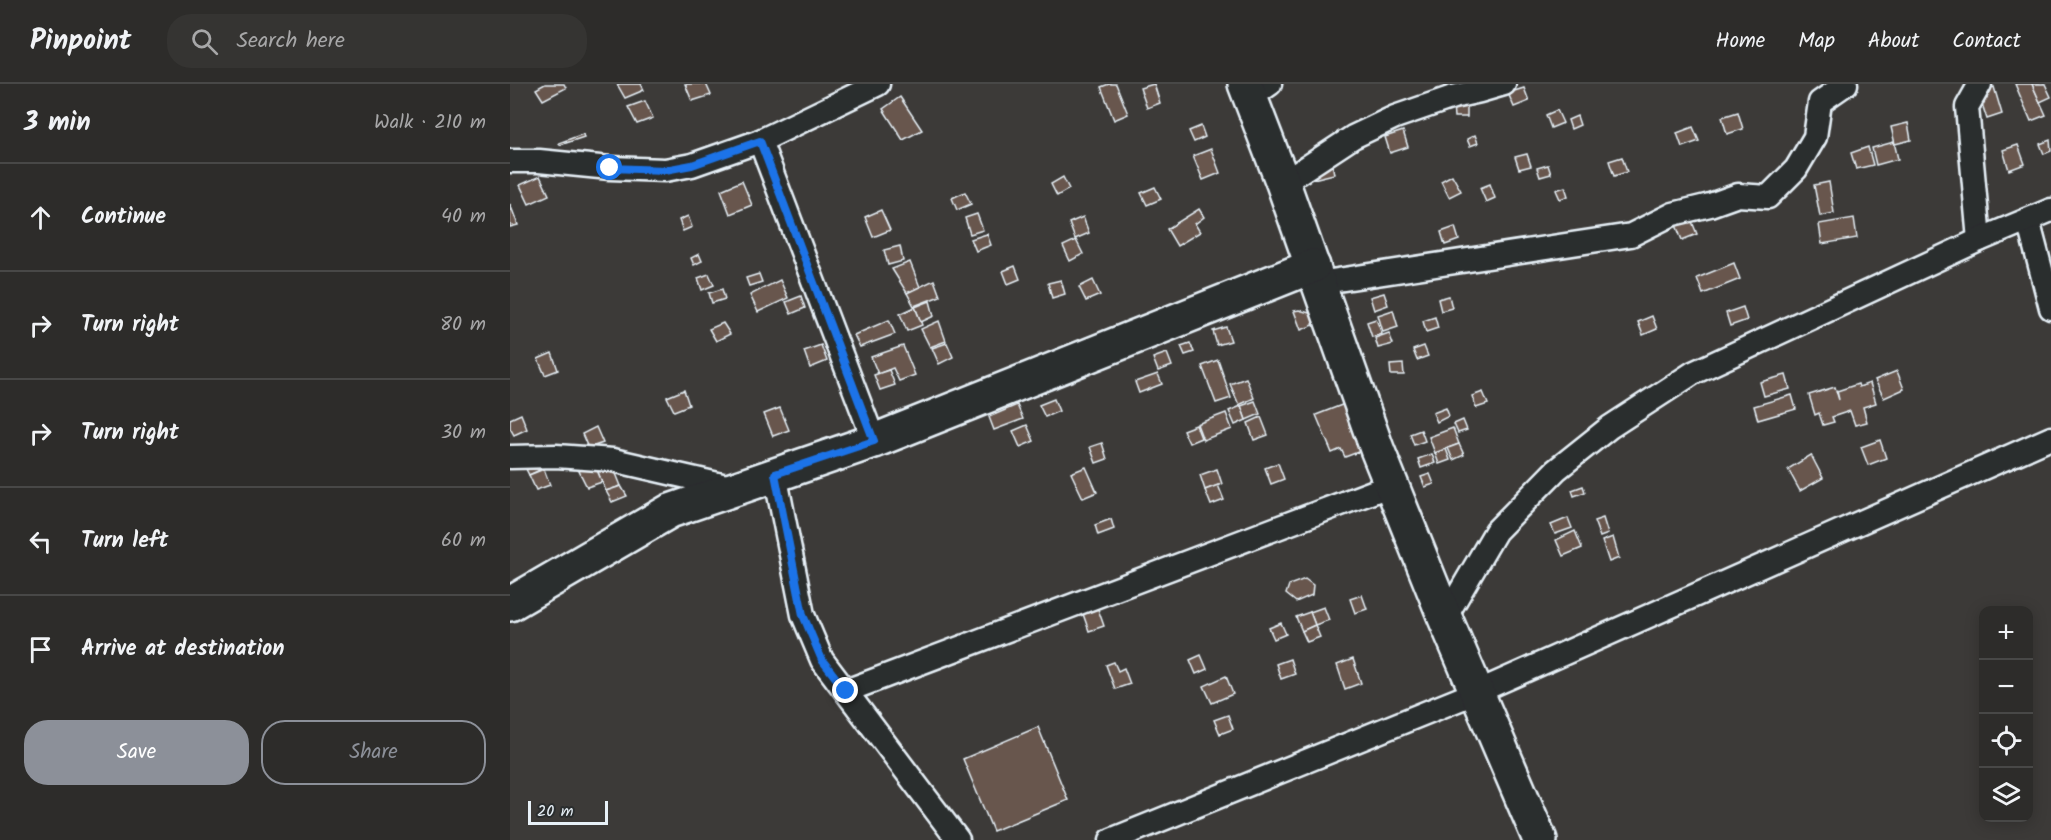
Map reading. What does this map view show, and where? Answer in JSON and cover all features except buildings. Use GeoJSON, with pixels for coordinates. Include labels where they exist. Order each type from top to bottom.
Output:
{"type":"FeatureCollection","features":[{"type":"Feature","properties":{"kind":"main road"},"geometry":{"type":"LineString","coordinates":[[1255,89],[1283,183],[1377,449],[1445,618],[1540,840]]}},
{"type":"Feature","properties":{"kind":"main road"},"geometry":{"type":"LineString","coordinates":[[510,604],[670,511],[874,441],[1315,274]]}},
{"type":"Feature","properties":{"kind":"street"},"geometry":{"type":"LineString","coordinates":[[510,161],[665,170],[692,165],[760,141],[878,84]]}},
{"type":"Feature","properties":{"kind":"street"},"geometry":{"type":"LineString","coordinates":[[1283,183],[1353,137],[1395,117],[1453,97],[1480,92],[1504,84]]}},
{"type":"Feature","properties":{"kind":"street"},"geometry":{"type":"LineString","coordinates":[[1315,274],[1631,235],[1673,214],[1738,195],[1768,197],[1796,169],[1815,137],[1820,102],[1846,84]]}},
{"type":"Feature","properties":{"kind":"street"},"geometry":{"type":"LineString","coordinates":[[1979,240],[1967,107],[1980,84]]}},
{"type":"Feature","properties":{"kind":"street"},"geometry":{"type":"LineString","coordinates":[[760,141],[874,441]]}},
{"type":"Feature","properties":{"kind":"street"},"geometry":{"type":"LineString","coordinates":[[1445,618],[1496,531],[1556,470],[1610,427],[1693,373],[1979,240],[2051,210]]}},
{"type":"Feature","properties":{"kind":"street"},"geometry":{"type":"LineString","coordinates":[[2028,220],[2051,308]]}},
{"type":"Feature","properties":{"kind":"street"},"geometry":{"type":"LineString","coordinates":[[1112,840],[1477,692],[2051,438]]}},
{"type":"Feature","properties":{"kind":"street"},"geometry":{"type":"LineString","coordinates":[[510,457],[556,456],[613,460],[735,488]]}},
{"type":"Feature","properties":{"kind":"street"},"geometry":{"type":"LineString","coordinates":[[775,474],[803,615],[822,660],[958,840]]}},
{"type":"Feature","properties":{"kind":"street"},"geometry":{"type":"LineString","coordinates":[[846,691],[1392,485]]}},
{"type":"Feature","properties":{"kind":"route"},"geometry":{"type":"LineString","coordinates":[[610,168],[665,170],[692,165],[760,141],[874,441],[775,474],[803,615],[822,660],[846,691]]}}]}
